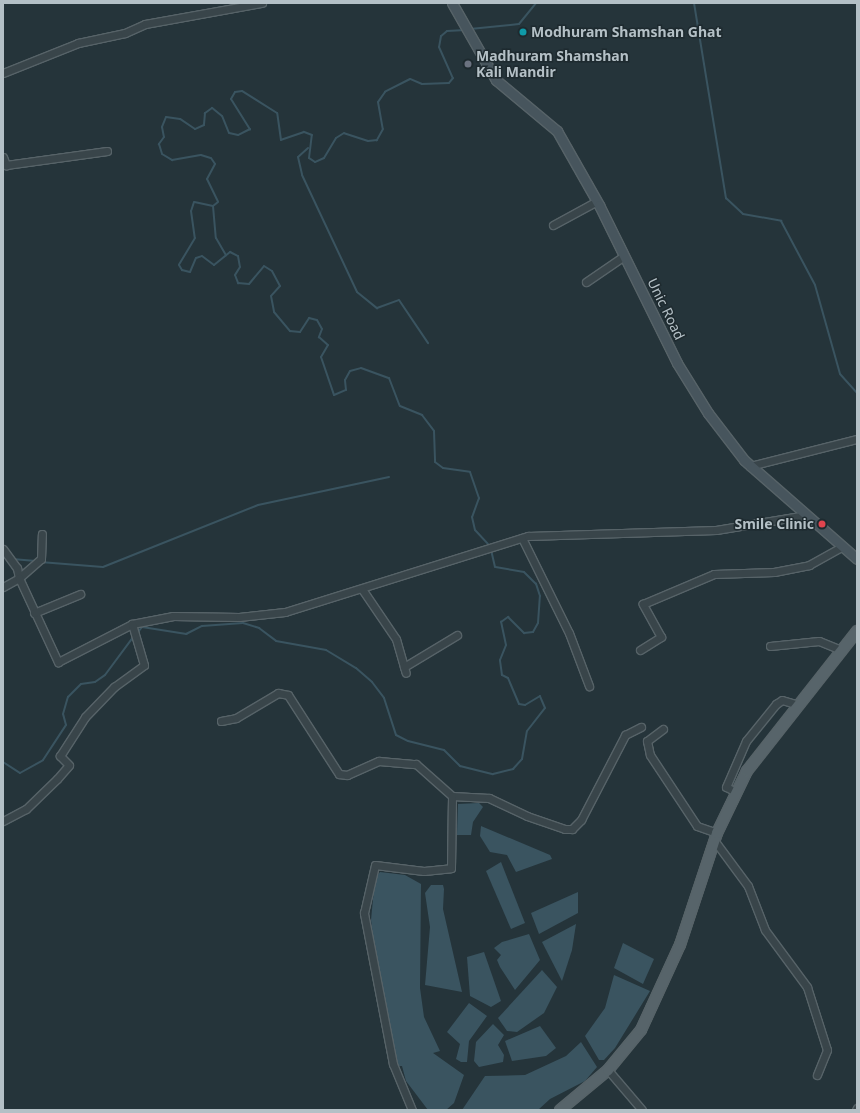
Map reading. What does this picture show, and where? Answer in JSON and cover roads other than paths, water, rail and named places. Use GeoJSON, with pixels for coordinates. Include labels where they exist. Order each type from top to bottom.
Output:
{"type":"FeatureCollection","features":[{"type":"Feature","properties":{"kind":"main road","name":"Unic Road"},"geometry":{"type":"LineString","coordinates":[[452,3],[462,24],[496,80],[557,131],[597,201],[677,363],[708,413],[750,466],[807,515],[841,547],[857,559]]}},
{"type":"Feature","properties":{"kind":"main road"},"geometry":{"type":"LineString","coordinates":[[560,1110],[608,1070],[641,1030],[657,1000],[680,945],[716,836],[736,792],[772,736],[857,630]]}},
{"type":"Feature","properties":{"kind":"street"},"geometry":{"type":"LineString","coordinates":[[3,73],[78,43],[125,33],[145,24],[262,3]]}},
{"type":"Feature","properties":{"kind":"street"},"geometry":{"type":"LineString","coordinates":[[3,156],[6,165],[107,151]]}},
{"type":"Feature","properties":{"kind":"street"},"geometry":{"type":"LineString","coordinates":[[553,225],[597,201]]}},
{"type":"Feature","properties":{"kind":"street"},"geometry":{"type":"LineString","coordinates":[[586,282],[624,256]]}},
{"type":"Feature","properties":{"kind":"street"},"geometry":{"type":"LineString","coordinates":[[750,466],[857,439]]}},
{"type":"Feature","properties":{"kind":"street"},"geometry":{"type":"LineString","coordinates":[[3,549],[10,558],[34,613],[58,662],[132,626],[173,616],[269,615],[362,589],[522,538],[568,532],[716,530],[807,515]]}},
{"type":"Feature","properties":{"kind":"street"},"geometry":{"type":"LineString","coordinates":[[3,587],[19,578],[36,565],[41,559],[42,534]]}},
{"type":"Feature","properties":{"kind":"street"},"geometry":{"type":"LineString","coordinates":[[522,538],[569,633],[589,686]]}},
{"type":"Feature","properties":{"kind":"street"},"geometry":{"type":"LineString","coordinates":[[640,650],[661,637],[643,604],[714,574],[774,572],[809,565],[841,547]]}},
{"type":"Feature","properties":{"kind":"street"},"geometry":{"type":"LineString","coordinates":[[362,589],[396,638],[405,670],[457,635]]}},
{"type":"Feature","properties":{"kind":"street"},"geometry":{"type":"LineString","coordinates":[[34,613],[80,594]]}},
{"type":"Feature","properties":{"kind":"street"},"geometry":{"type":"LineString","coordinates":[[3,821],[38,800],[69,765],[60,756],[85,717],[114,687],[144,665],[138,641],[132,626]]}},
{"type":"Feature","properties":{"kind":"street"},"geometry":{"type":"LineString","coordinates":[[770,646],[819,641],[841,650]]}},
{"type":"Feature","properties":{"kind":"street"},"geometry":{"type":"LineString","coordinates":[[220,721],[236,718],[278,693],[288,695],[339,774],[347,775],[379,761],[416,764],[452,796],[489,798],[538,821],[572,829],[581,820],[614,751],[625,735],[641,727]]}},
{"type":"Feature","properties":{"kind":"street"},"geometry":{"type":"LineString","coordinates":[[736,792],[726,787],[746,741],[776,704],[782,700],[798,705]]}},
{"type":"Feature","properties":{"kind":"street"},"geometry":{"type":"LineString","coordinates":[[663,729],[647,741],[650,755],[698,826],[716,836],[748,886],[765,930],[807,987],[827,1050],[818,1075]]}},
{"type":"Feature","properties":{"kind":"street"},"geometry":{"type":"LineString","coordinates":[[412,1110],[393,1064],[364,913],[375,865],[424,871],[451,868],[452,796]]}},
{"type":"Feature","properties":{"kind":"street"},"geometry":{"type":"LineString","coordinates":[[608,1070],[642,1110]]}},
{"type":"Feature","properties":{"kind":"water"},"geometry":{"type":"Polygon","coordinates":[[[479,803],[483,807],[473,822],[471,835],[457,835],[458,804],[479,803]]]}},
{"type":"Feature","properties":{"kind":"water"},"geometry":{"type":"Polygon","coordinates":[[[481,826],[550,855],[552,859],[516,872],[507,855],[490,852],[480,836],[481,826]]]}},
{"type":"Feature","properties":{"kind":"water"},"geometry":{"type":"Polygon","coordinates":[[[501,862],[525,923],[511,929],[486,871],[501,862]]]}},
{"type":"Feature","properties":{"kind":"water"},"geometry":{"type":"Polygon","coordinates":[[[380,872],[405,875],[421,884],[420,988],[424,1017],[440,1051],[433,1053],[464,1075],[454,1103],[446,1110],[428,1110],[406,1081],[402,1066],[397,1066],[379,983],[371,920],[375,878],[380,872]]]}},
{"type":"Feature","properties":{"kind":"water"},"geometry":{"type":"Polygon","coordinates":[[[431,885],[443,885],[443,909],[462,992],[425,985],[430,927],[425,893],[431,885]]]}},
{"type":"Feature","properties":{"kind":"water"},"geometry":{"type":"Polygon","coordinates":[[[578,892],[578,913],[539,934],[531,913],[578,892]]]}},
{"type":"Feature","properties":{"kind":"water"},"geometry":{"type":"Polygon","coordinates":[[[576,924],[572,950],[562,981],[542,942],[576,924]]]}},
{"type":"Feature","properties":{"kind":"water"},"geometry":{"type":"Polygon","coordinates":[[[529,934],[540,960],[515,990],[497,960],[501,955],[494,948],[502,942],[529,934]]]}},
{"type":"Feature","properties":{"kind":"water"},"geometry":{"type":"Polygon","coordinates":[[[623,943],[654,959],[643,984],[614,968],[623,943]]]}},
{"type":"Feature","properties":{"kind":"water"},"geometry":{"type":"Polygon","coordinates":[[[484,952],[501,1001],[491,1007],[470,996],[467,957],[484,952]]]}},
{"type":"Feature","properties":{"kind":"water"},"geometry":{"type":"Polygon","coordinates":[[[542,970],[557,987],[544,1013],[517,1032],[507,1031],[498,1018],[542,970]]]}},
{"type":"Feature","properties":{"kind":"water"},"geometry":{"type":"Polygon","coordinates":[[[614,975],[650,991],[615,1048],[604,1060],[599,1060],[585,1036],[605,1008],[614,975]]]}},
{"type":"Feature","properties":{"kind":"water"},"geometry":{"type":"Polygon","coordinates":[[[469,1003],[487,1016],[469,1041],[467,1062],[461,1062],[456,1059],[460,1044],[447,1032],[469,1003]]]}},
{"type":"Feature","properties":{"kind":"water"},"geometry":{"type":"Polygon","coordinates":[[[493,1024],[504,1035],[498,1045],[504,1055],[503,1062],[479,1067],[474,1061],[476,1042],[493,1024]]]}},
{"type":"Feature","properties":{"kind":"water"},"geometry":{"type":"Polygon","coordinates":[[[540,1026],[556,1048],[546,1056],[512,1061],[505,1041],[540,1026]]]}},
{"type":"Feature","properties":{"kind":"water"},"geometry":{"type":"Polygon","coordinates":[[[581,1042],[597,1067],[585,1081],[550,1099],[538,1110],[462,1110],[485,1076],[525,1075],[566,1056],[581,1042]]]}},
{"type":"Feature","properties":{"kind":"waterway"},"geometry":{"type":"LineString","coordinates":[[470,29],[519,24],[536,3]]}},
{"type":"Feature","properties":{"kind":"waterway"},"geometry":{"type":"LineString","coordinates":[[694,3],[726,198],[743,214],[781,221],[815,285],[840,374],[857,393]]}},
{"type":"Feature","properties":{"kind":"waterway"},"geometry":{"type":"LineString","coordinates":[[466,30],[447,31],[441,36],[439,47],[453,78],[449,83],[422,84],[410,79],[385,92],[378,102],[383,129],[377,140],[368,141],[344,133],[336,138],[324,158],[315,162],[309,158],[312,135],[304,132],[281,140],[277,113],[242,91],[235,92],[231,99],[250,129],[238,135],[229,133],[222,116],[212,108],[205,113],[204,125],[195,129],[180,119],[166,117],[162,127],[164,137],[159,144],[162,154],[172,160],[201,155],[211,158],[215,164],[207,179],[218,202],[213,206],[194,202],[191,211],[195,238],[179,265],[182,270],[190,272],[196,258],[202,256],[214,265],[230,252],[238,256],[240,267],[235,275],[238,283],[249,284],[264,266],[272,271],[280,286],[271,296],[274,312],[290,331],[300,332],[309,318],[317,320],[322,329],[319,337],[328,345],[321,357],[334,395],[346,390],[345,380],[350,371],[361,368],[389,378],[400,406],[422,415],[434,431],[435,462],[443,468],[470,472],[479,498],[472,517],[475,530],[490,546]]}},
{"type":"Feature","properties":{"kind":"waterway"},"geometry":{"type":"LineString","coordinates":[[308,148],[298,157],[302,175],[357,292],[377,308],[399,300],[428,343]]}},
{"type":"Feature","properties":{"kind":"waterway"},"geometry":{"type":"LineString","coordinates":[[213,206],[216,238],[226,255]]}},
{"type":"Feature","properties":{"kind":"waterway"},"geometry":{"type":"LineString","coordinates":[[40,562],[103,567],[258,505],[389,477]]}},
{"type":"Feature","properties":{"kind":"waterway"},"geometry":{"type":"LineString","coordinates":[[137,633],[142,627],[186,634],[202,626],[243,623],[259,628],[276,641],[326,650],[356,668],[372,682],[384,698],[396,735],[408,741],[444,750],[460,766],[493,774],[513,769],[522,759],[527,731],[545,708],[540,696],[525,705],[519,704],[508,678],[502,675],[500,660],[506,645],[501,622],[508,617],[524,633],[533,632],[538,623],[540,596],[536,584],[524,572],[495,567],[491,550]]}},
{"type":"Feature","properties":{"kind":"waterway"},"geometry":{"type":"LineString","coordinates":[[3,558],[8,558]]}},
{"type":"Feature","properties":{"kind":"waterway"},"geometry":{"type":"LineString","coordinates":[[12,559],[36,561]]}},
{"type":"Feature","properties":{"kind":"waterway"},"geometry":{"type":"LineString","coordinates":[[3,762],[20,773],[43,760],[66,725],[63,714],[68,697],[81,684],[95,682],[105,675],[134,636]]}},
{"type":"Feature","properties":{"kind":"place","name":"Modhuram Shamshan Ghat"},"geometry":{"type":"Point","coordinates":[523,32]}},
{"type":"Feature","properties":{"kind":"place","name":"Madhuram Shamshan Kali Mandir"},"geometry":{"type":"Point","coordinates":[468,64]}},
{"type":"Feature","properties":{"kind":"place","name":"Smile Clinic"},"geometry":{"type":"Point","coordinates":[822,524]}}]}
